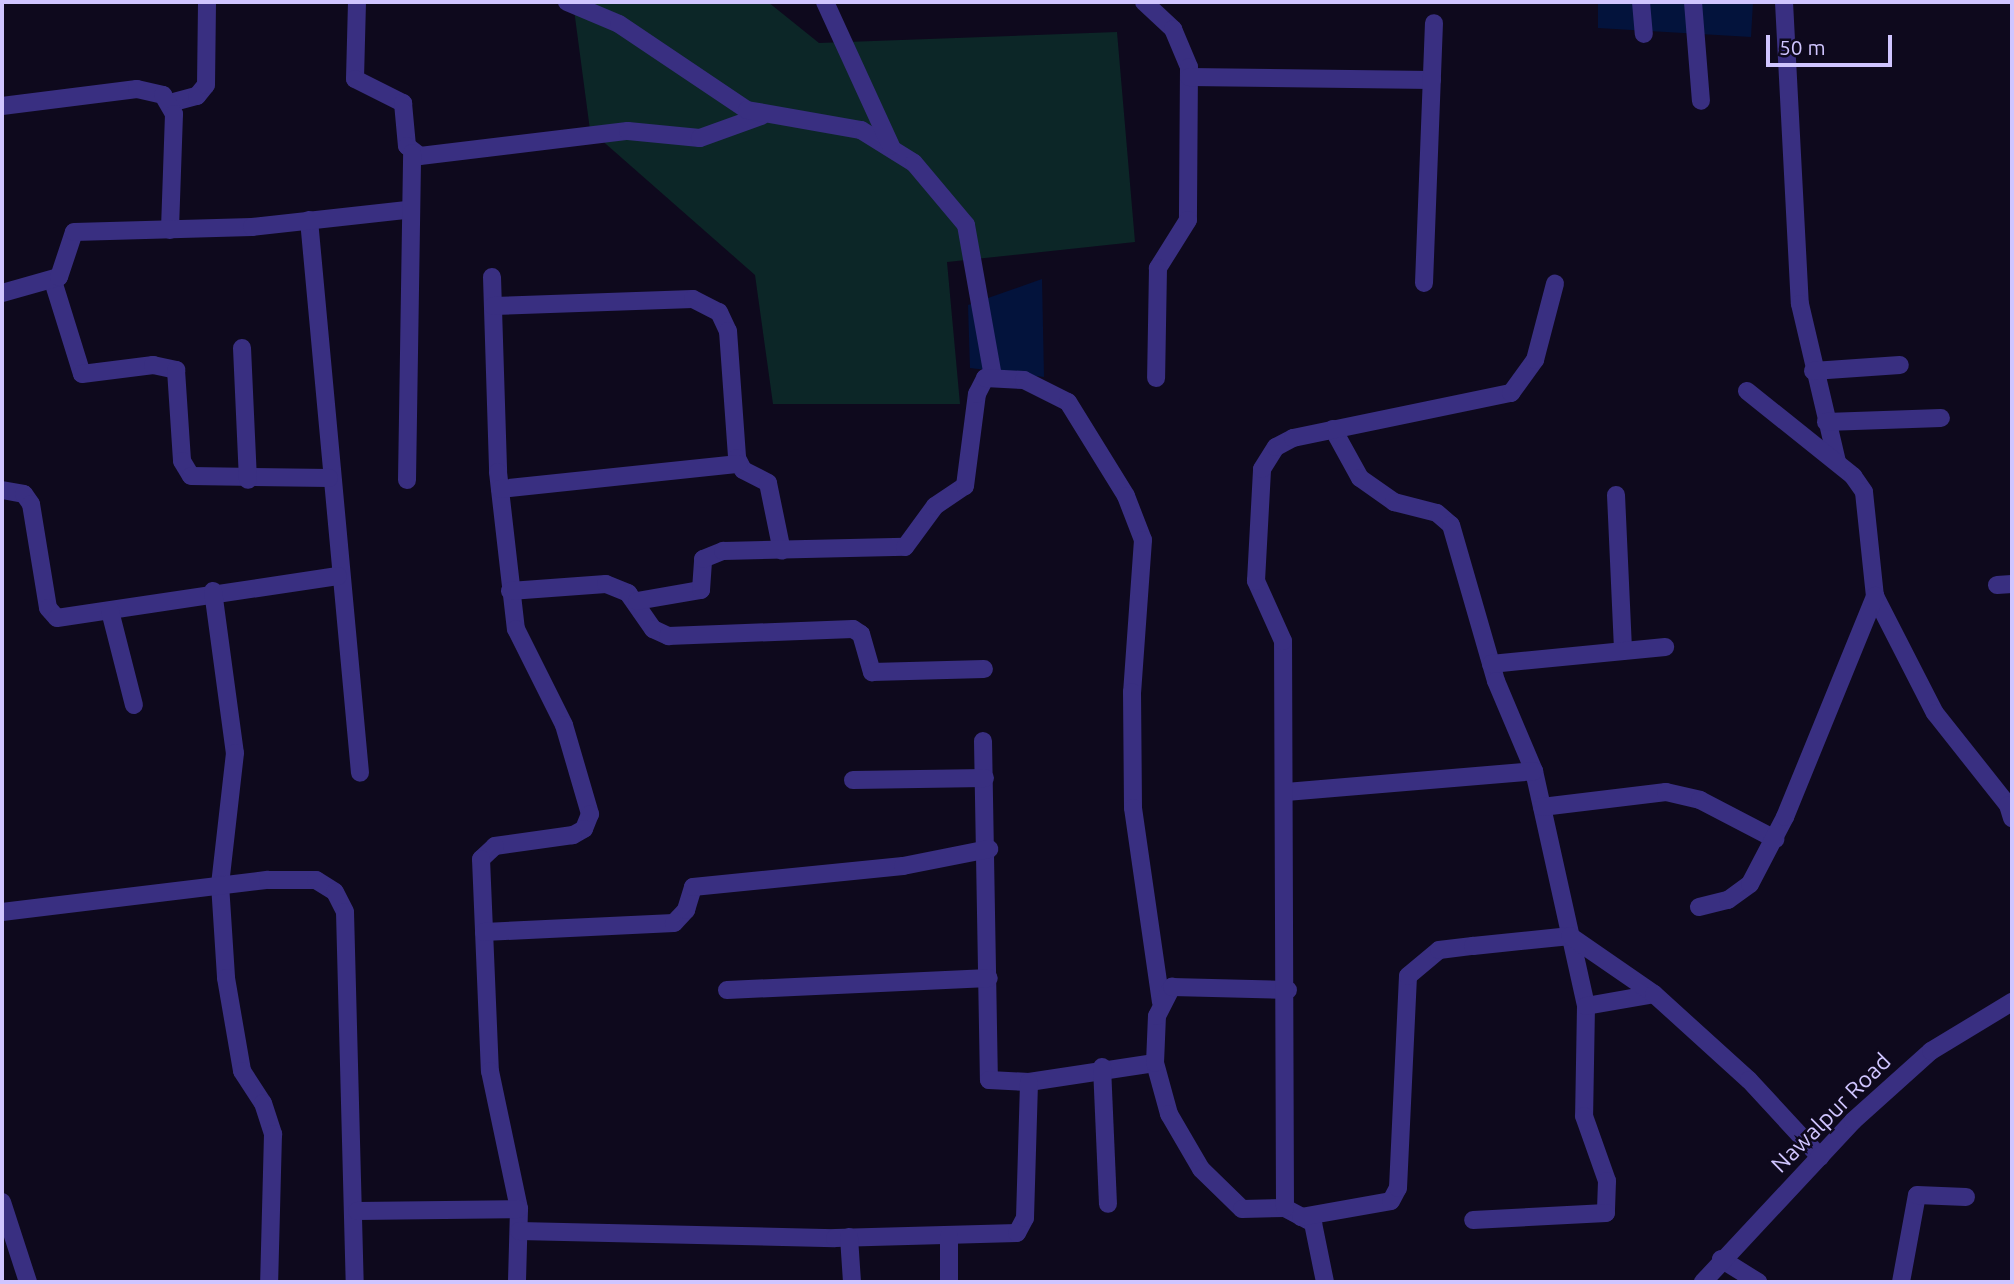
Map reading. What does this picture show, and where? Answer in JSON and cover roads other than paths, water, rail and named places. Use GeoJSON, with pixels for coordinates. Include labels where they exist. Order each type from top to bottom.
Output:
{"type":"FeatureCollection","features":[{"type":"Feature","properties":{"kind":"street"},"geometry":{"type":"LineString","coordinates":[[170,103],[197,96],[206,85],[207,2]]}},
{"type":"Feature","properties":{"kind":"street"},"geometry":{"type":"LineString","coordinates":[[357,2],[355,79],[402,103],[412,153],[407,210],[407,480]]}},
{"type":"Feature","properties":{"kind":"street"},"geometry":{"type":"LineString","coordinates":[[567,2],[619,24],[761,116],[861,131],[891,146]]}},
{"type":"Feature","properties":{"kind":"street"},"geometry":{"type":"LineString","coordinates":[[825,2],[891,146],[966,225],[993,376]]}},
{"type":"Feature","properties":{"kind":"street"},"geometry":{"type":"LineString","coordinates":[[1144,2],[1181,41],[1189,77],[1188,220],[1158,268],[1156,378]]}},
{"type":"Feature","properties":{"kind":"street"},"geometry":{"type":"LineString","coordinates":[[1641,2],[1644,34]]}},
{"type":"Feature","properties":{"kind":"street"},"geometry":{"type":"LineString","coordinates":[[1693,2],[1701,101]]}},
{"type":"Feature","properties":{"kind":"street"},"geometry":{"type":"LineString","coordinates":[[1784,2],[1795,265],[1813,371],[1837,462]]}},
{"type":"Feature","properties":{"kind":"street"},"geometry":{"type":"LineString","coordinates":[[1424,283],[1434,23]]}},
{"type":"Feature","properties":{"kind":"street"},"geometry":{"type":"LineString","coordinates":[[1189,77],[1432,80]]}},
{"type":"Feature","properties":{"kind":"street"},"geometry":{"type":"LineString","coordinates":[[2,106],[137,89],[163,94],[170,103],[170,230]]}},
{"type":"Feature","properties":{"kind":"street"},"geometry":{"type":"LineString","coordinates":[[412,153],[628,131],[700,138],[761,116]]}},
{"type":"Feature","properties":{"kind":"street"},"geometry":{"type":"LineString","coordinates":[[2,293],[53,281],[64,271],[66,241],[74,232],[170,230],[407,210]]}},
{"type":"Feature","properties":{"kind":"street"},"geometry":{"type":"LineString","coordinates":[[309,220],[338,576],[360,773]]}},
{"type":"Feature","properties":{"kind":"street"},"geometry":{"type":"LineString","coordinates":[[492,276],[500,489],[516,629],[564,725],[590,814],[584,829],[573,835],[495,846],[483,853],[490,1071],[519,1209],[517,1282]]}},
{"type":"Feature","properties":{"kind":"street"},"geometry":{"type":"LineString","coordinates":[[53,281],[77,370],[91,375],[170,366],[182,391],[185,471],[199,478],[329,478]]}},
{"type":"Feature","properties":{"kind":"street"},"geometry":{"type":"LineString","coordinates":[[1293,1212],[1282,630],[1263,608],[1256,581],[1262,469],[1276,447],[1333,429],[1511,393],[1535,360],[1555,284]]}},
{"type":"Feature","properties":{"kind":"street"},"geometry":{"type":"LineString","coordinates":[[493,306],[648,299],[709,304],[728,331],[739,464]]}},
{"type":"Feature","properties":{"kind":"street"},"geometry":{"type":"LineString","coordinates":[[242,348],[248,480]]}},
{"type":"Feature","properties":{"kind":"street"},"geometry":{"type":"LineString","coordinates":[[1813,371],[1900,365]]}},
{"type":"Feature","properties":{"kind":"street"},"geometry":{"type":"LineString","coordinates":[[637,601],[701,590],[708,554],[905,547],[935,506],[965,486],[977,394],[981,382],[993,376],[1024,380],[1068,402],[1140,530],[1145,562],[1132,692],[1133,808],[1161,1002],[1155,1063],[1169,1114],[1217,1189],[1242,1209],[1293,1212],[1377,1208],[1398,1188],[1408,976],[1420,960],[1439,950],[1570,936],[1654,994],[1749,1080],[1820,1157]]}},
{"type":"Feature","properties":{"kind":"street"},"geometry":{"type":"LineString","coordinates":[[1747,391],[1837,462],[1864,492],[1875,596],[1935,713],[2008,805],[2012,818]]}},
{"type":"Feature","properties":{"kind":"street"},"geometry":{"type":"LineString","coordinates":[[1826,422],[1941,418]]}},
{"type":"Feature","properties":{"kind":"street"},"geometry":{"type":"LineString","coordinates":[[1333,429],[1360,478],[1394,502],[1437,513],[1451,525],[1491,664],[1534,771],[1586,1006],[1584,1116],[1610,1206],[1585,1218],[1473,1220]]}},
{"type":"Feature","properties":{"kind":"street"},"geometry":{"type":"LineString","coordinates":[[500,489],[739,464],[768,483],[782,551]]}},
{"type":"Feature","properties":{"kind":"street"},"geometry":{"type":"LineString","coordinates":[[2,490],[24,494],[31,504],[51,615],[76,618],[213,591],[338,576]]}},
{"type":"Feature","properties":{"kind":"street"},"geometry":{"type":"LineString","coordinates":[[1616,495],[1623,651]]}},
{"type":"Feature","properties":{"kind":"street"},"geometry":{"type":"LineString","coordinates":[[510,591],[606,584],[637,601],[653,629],[668,636],[853,629],[861,634],[872,672],[984,669]]}},
{"type":"Feature","properties":{"kind":"street"},"geometry":{"type":"LineString","coordinates":[[213,591],[235,753],[220,884],[235,1040],[242,1071],[263,1104],[273,1134],[269,1282]]}},
{"type":"Feature","properties":{"kind":"street"},"geometry":{"type":"LineString","coordinates":[[1699,907],[1743,892],[1774,839],[1875,596]]}},
{"type":"Feature","properties":{"kind":"street"},"geometry":{"type":"LineString","coordinates":[[110,611],[134,705]]}},
{"type":"Feature","properties":{"kind":"street"},"geometry":{"type":"LineString","coordinates":[[1491,664],[1665,647]]}},
{"type":"Feature","properties":{"kind":"street"},"geometry":{"type":"LineString","coordinates":[[983,741],[989,849],[989,1080],[1029,1082],[1102,1067],[1155,1063]]}},
{"type":"Feature","properties":{"kind":"street"},"geometry":{"type":"LineString","coordinates":[[1286,792],[1534,771]]}},
{"type":"Feature","properties":{"kind":"street"},"geometry":{"type":"LineString","coordinates":[[853,780],[985,778]]}},
{"type":"Feature","properties":{"kind":"street"},"geometry":{"type":"LineString","coordinates":[[1542,807],[1666,792],[1700,800],[1774,839]]}},
{"type":"Feature","properties":{"kind":"street"},"geometry":{"type":"LineString","coordinates":[[484,932],[674,923],[686,910],[688,892],[702,885],[903,866],[989,849]]}},
{"type":"Feature","properties":{"kind":"street"},"geometry":{"type":"LineString","coordinates":[[2,912],[220,884],[316,880],[335,892],[345,912],[357,1211],[355,1282]]}},
{"type":"Feature","properties":{"kind":"street"},"geometry":{"type":"LineString","coordinates":[[727,990],[989,978]]}},
{"type":"Feature","properties":{"kind":"street"},"geometry":{"type":"LineString","coordinates":[[1161,1002],[1172,987],[1186,984],[1288,990]]}},
{"type":"Feature","properties":{"kind":"street"},"geometry":{"type":"LineString","coordinates":[[1586,1006],[1654,994]]}},
{"type":"Feature","properties":{"kind":"street","name":"Nawalpur Road"},"geometry":{"type":"LineString","coordinates":[[1703,1282],[1721,1259],[1820,1157],[1931,1051],[2012,1002]]}},
{"type":"Feature","properties":{"kind":"street"},"geometry":{"type":"LineString","coordinates":[[1102,1067],[1108,1204]]}},
{"type":"Feature","properties":{"kind":"street"},"geometry":{"type":"LineString","coordinates":[[519,1231],[849,1237],[1017,1233],[1025,1218],[1029,1082]]}},
{"type":"Feature","properties":{"kind":"street"},"geometry":{"type":"LineString","coordinates":[[1902,1282],[1917,1195],[1966,1197]]}},
{"type":"Feature","properties":{"kind":"street"},"geometry":{"type":"LineString","coordinates":[[2,1202],[28,1282]]}},
{"type":"Feature","properties":{"kind":"street"},"geometry":{"type":"LineString","coordinates":[[357,1211],[519,1209]]}},
{"type":"Feature","properties":{"kind":"street"},"geometry":{"type":"LineString","coordinates":[[1293,1212],[1313,1223],[1325,1282]]}},
{"type":"Feature","properties":{"kind":"street"},"geometry":{"type":"LineString","coordinates":[[949,1236],[949,1282]]}},
{"type":"Feature","properties":{"kind":"street"},"geometry":{"type":"LineString","coordinates":[[849,1237],[852,1282]]}},
{"type":"Feature","properties":{"kind":"street"},"geometry":{"type":"LineString","coordinates":[[1721,1259],[1758,1282]]}},
{"type":"Feature","properties":{"kind":"water"},"geometry":{"type":"Polygon","coordinates":[[[1598,2],[1753,2],[1751,37],[1598,28],[1598,2]]]}},
{"type":"Feature","properties":{"kind":"water"},"geometry":{"type":"Polygon","coordinates":[[[1042,279],[1044,377],[970,368],[968,305],[1042,279]]]}}]}
